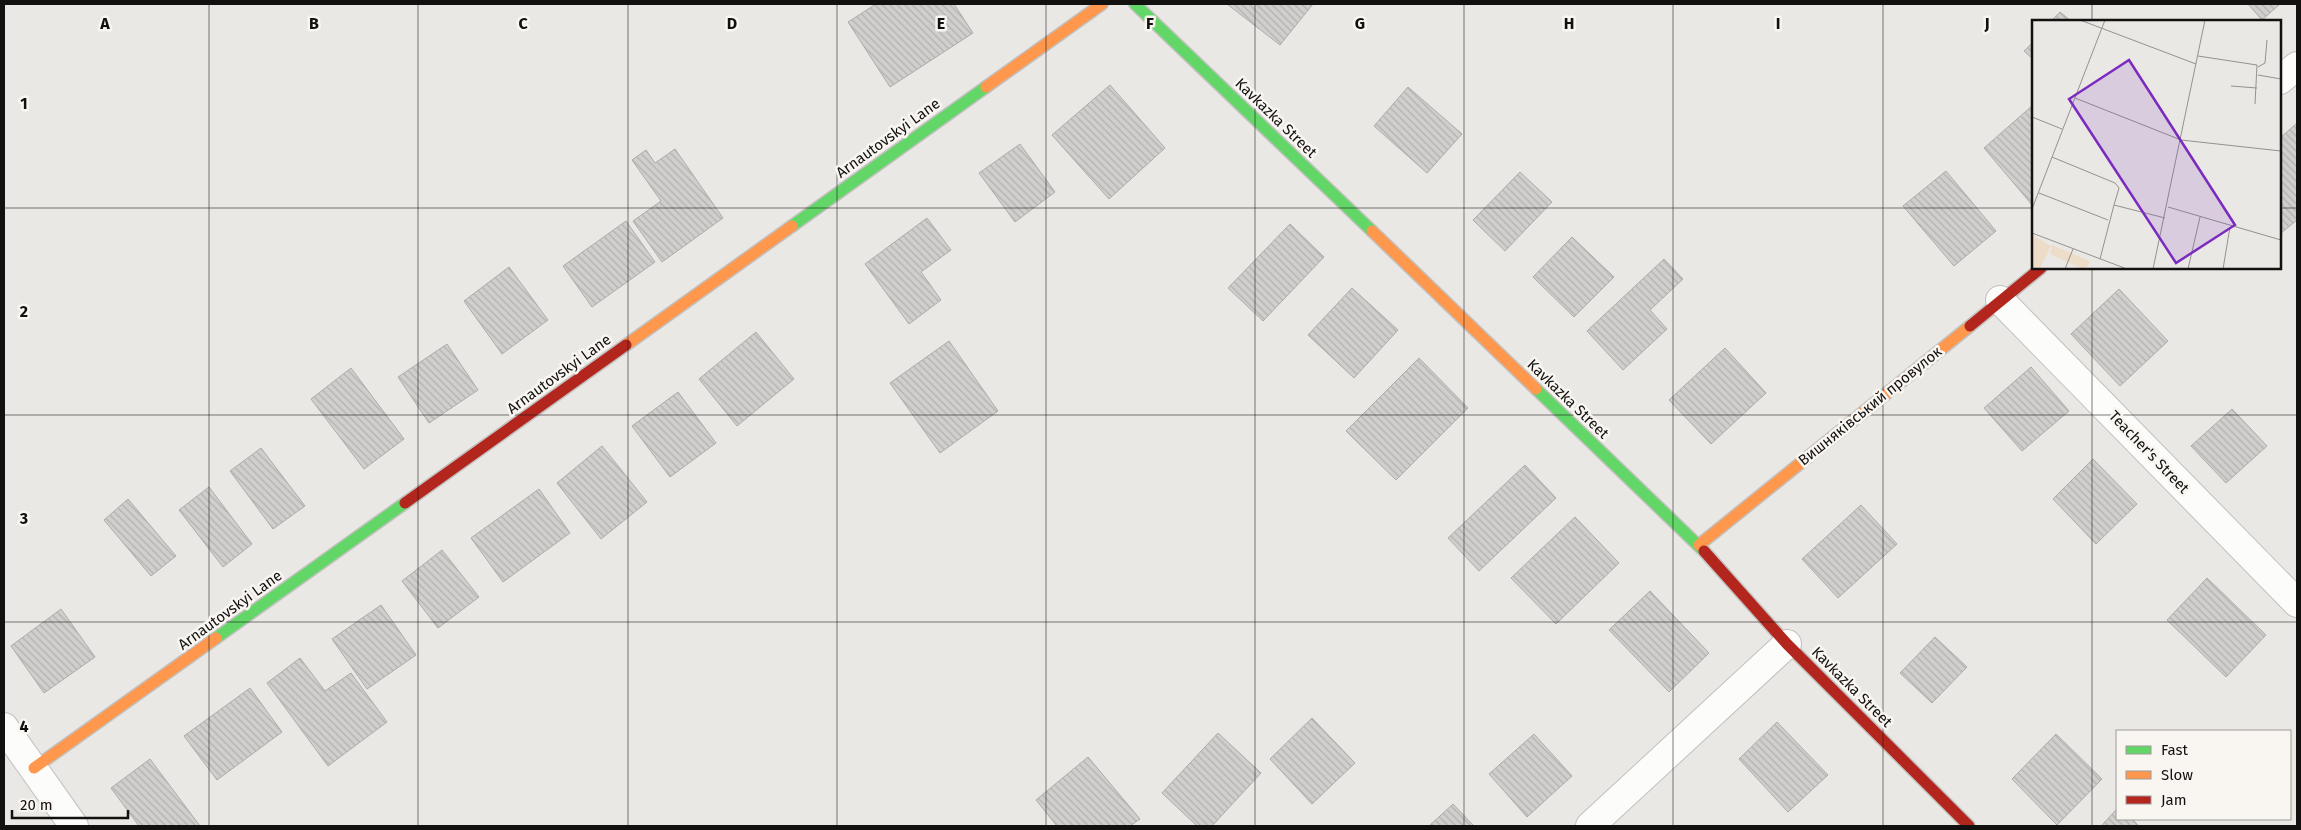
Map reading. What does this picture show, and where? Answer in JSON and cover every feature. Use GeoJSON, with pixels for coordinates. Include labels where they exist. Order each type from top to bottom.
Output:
{"type":"FeatureCollection","features":[{"type":"Feature","properties":{"kind":"street","name":"Arnautovskyi Lane"},"geometry":{"type":"LineString","coordinates":[[34,768],[1102,4]]}},
{"type":"Feature","properties":{"kind":"street","name":"Kavkazka Street"},"geometry":{"type":"LineString","coordinates":[[1135,4],[1699,545],[1787,644],[1969,826]]}},
{"type":"Feature","properties":{"kind":"street"},"geometry":{"type":"LineString","coordinates":[[2281,79],[2297,66]]}},
{"type":"Feature","properties":{"kind":"street","name":"Вишняківський провулок"},"geometry":{"type":"LineString","coordinates":[[1699,545],[2040,269]]}},
{"type":"Feature","properties":{"kind":"street","name":"Teacher's Street"},"geometry":{"type":"LineString","coordinates":[[2000,300],[2297,603]]}},
{"type":"Feature","properties":{"kind":"street"},"geometry":{"type":"LineString","coordinates":[[1590,826],[1787,644]]}},
{"type":"Feature","properties":{"kind":"street"},"geometry":{"type":"LineString","coordinates":[[4,727],[74,826]]}},
{"type":"Feature","properties":{"kind":"building"},"geometry":{"type":"Polygon","coordinates":[[[876,4],[954,4],[973,33],[890,87],[848,22],[876,4]]]}},
{"type":"Feature","properties":{"kind":"building"},"geometry":{"type":"Polygon","coordinates":[[[1227,4],[1313,4],[1280,45],[1227,4]]]}},
{"type":"Feature","properties":{"kind":"building"},"geometry":{"type":"Polygon","coordinates":[[[2248,4],[2280,4],[2262,20],[2248,4]]]}},
{"type":"Feature","properties":{"kind":"building"},"geometry":{"type":"Polygon","coordinates":[[[2060,12],[2070,20],[2052,20],[2060,12]]]}},
{"type":"Feature","properties":{"kind":"building"},"geometry":{"type":"Polygon","coordinates":[[[2032,43],[2032,58],[2024,51],[2032,43]]]}},
{"type":"Feature","properties":{"kind":"building"},"geometry":{"type":"Polygon","coordinates":[[[1110,85],[1165,148],[1109,199],[1052,135],[1110,85]]]}},
{"type":"Feature","properties":{"kind":"building"},"geometry":{"type":"Polygon","coordinates":[[[1408,87],[1462,134],[1427,173],[1374,126],[1408,87]]]}},
{"type":"Feature","properties":{"kind":"building"},"geometry":{"type":"Polygon","coordinates":[[[2032,106],[2032,205],[1984,148],[2032,106]]]}},
{"type":"Feature","properties":{"kind":"building"},"geometry":{"type":"Polygon","coordinates":[[[2297,123],[2297,220],[2281,233],[2281,137],[2297,123]]]}},
{"type":"Feature","properties":{"kind":"building"},"geometry":{"type":"Polygon","coordinates":[[[1020,144],[1055,192],[1015,222],[979,173],[1020,144]]]}},
{"type":"Feature","properties":{"kind":"building"},"geometry":{"type":"Polygon","coordinates":[[[675,149],[723,218],[662,262],[633,221],[661,201],[632,160],[646,150],[655,163],[675,149]]]}},
{"type":"Feature","properties":{"kind":"building"},"geometry":{"type":"Polygon","coordinates":[[[1946,171],[1996,231],[1954,266],[1903,206],[1946,171]]]}},
{"type":"Feature","properties":{"kind":"building"},"geometry":{"type":"Polygon","coordinates":[[[1520,172],[1552,202],[1505,251],[1473,220],[1520,172]]]}},
{"type":"Feature","properties":{"kind":"building"},"geometry":{"type":"Polygon","coordinates":[[[927,218],[951,250],[921,272],[941,300],[909,324],[865,264],[927,218]]]}},
{"type":"Feature","properties":{"kind":"building"},"geometry":{"type":"Polygon","coordinates":[[[626,221],[655,262],[592,307],[563,266],[626,221]]]}},
{"type":"Feature","properties":{"kind":"building"},"geometry":{"type":"Polygon","coordinates":[[[1290,224],[1324,257],[1263,321],[1228,288],[1290,224]]]}},
{"type":"Feature","properties":{"kind":"building"},"geometry":{"type":"Polygon","coordinates":[[[1572,237],[1614,277],[1574,317],[1533,277],[1572,237]]]}},
{"type":"Feature","properties":{"kind":"building"},"geometry":{"type":"Polygon","coordinates":[[[1664,259],[1683,279],[1650,310],[1667,329],[1623,370],[1587,331],[1664,259]]]}},
{"type":"Feature","properties":{"kind":"building"},"geometry":{"type":"Polygon","coordinates":[[[509,267],[548,320],[502,354],[464,301],[509,267]]]}},
{"type":"Feature","properties":{"kind":"building"},"geometry":{"type":"Polygon","coordinates":[[[1352,288],[1398,330],[1354,378],[1308,335],[1352,288]]]}},
{"type":"Feature","properties":{"kind":"building"},"geometry":{"type":"Polygon","coordinates":[[[2119,289],[2168,341],[2120,386],[2071,334],[2119,289]]]}},
{"type":"Feature","properties":{"kind":"building"},"geometry":{"type":"Polygon","coordinates":[[[756,332],[794,379],[737,426],[699,379],[756,332]]]}},
{"type":"Feature","properties":{"kind":"building"},"geometry":{"type":"Polygon","coordinates":[[[949,341],[998,411],[940,453],[890,383],[949,341]]]}},
{"type":"Feature","properties":{"kind":"building"},"geometry":{"type":"Polygon","coordinates":[[[447,344],[478,390],[429,423],[398,377],[447,344]]]}},
{"type":"Feature","properties":{"kind":"building"},"geometry":{"type":"Polygon","coordinates":[[[1725,348],[1766,393],[1711,444],[1669,400],[1725,348]]]}},
{"type":"Feature","properties":{"kind":"building"},"geometry":{"type":"Polygon","coordinates":[[[1419,358],[1468,408],[1396,480],[1346,431],[1419,358]]]}},
{"type":"Feature","properties":{"kind":"building"},"geometry":{"type":"Polygon","coordinates":[[[2031,367],[2069,411],[2022,451],[1984,408],[2031,367]]]}},
{"type":"Feature","properties":{"kind":"building"},"geometry":{"type":"Polygon","coordinates":[[[351,368],[404,439],[364,469],[311,399],[351,368]]]}},
{"type":"Feature","properties":{"kind":"building"},"geometry":{"type":"Polygon","coordinates":[[[678,392],[716,443],[670,477],[632,426],[678,392]]]}},
{"type":"Feature","properties":{"kind":"building"},"geometry":{"type":"Polygon","coordinates":[[[2232,409],[2267,446],[2226,483],[2191,446],[2232,409]]]}},
{"type":"Feature","properties":{"kind":"building"},"geometry":{"type":"Polygon","coordinates":[[[602,446],[647,502],[601,539],[557,483],[602,446]]]}},
{"type":"Feature","properties":{"kind":"building"},"geometry":{"type":"Polygon","coordinates":[[[261,448],[305,506],[273,529],[230,471],[261,448]]]}},
{"type":"Feature","properties":{"kind":"building"},"geometry":{"type":"Polygon","coordinates":[[[2093,459],[2137,504],[2096,544],[2053,499],[2093,459]]]}},
{"type":"Feature","properties":{"kind":"building"},"geometry":{"type":"Polygon","coordinates":[[[1525,465],[1556,498],[1479,571],[1448,538],[1525,465]]]}},
{"type":"Feature","properties":{"kind":"building"},"geometry":{"type":"Polygon","coordinates":[[[209,487],[252,544],[223,567],[179,510],[209,487]]]}},
{"type":"Feature","properties":{"kind":"building"},"geometry":{"type":"Polygon","coordinates":[[[539,489],[570,533],[503,582],[471,538],[539,489]]]}},
{"type":"Feature","properties":{"kind":"building"},"geometry":{"type":"Polygon","coordinates":[[[128,499],[176,556],[151,576],[104,520],[128,499]]]}},
{"type":"Feature","properties":{"kind":"building"},"geometry":{"type":"Polygon","coordinates":[[[1861,505],[1897,544],[1838,598],[1802,559],[1861,505]]]}},
{"type":"Feature","properties":{"kind":"building"},"geometry":{"type":"Polygon","coordinates":[[[1575,517],[1619,563],[1556,624],[1511,578],[1575,517]]]}},
{"type":"Feature","properties":{"kind":"building"},"geometry":{"type":"Polygon","coordinates":[[[442,550],[479,597],[438,628],[402,581],[442,550]]]}},
{"type":"Feature","properties":{"kind":"building"},"geometry":{"type":"Polygon","coordinates":[[[2207,578],[2266,635],[2226,677],[2167,620],[2207,578]]]}},
{"type":"Feature","properties":{"kind":"building"},"geometry":{"type":"Polygon","coordinates":[[[1650,591],[1709,653],[1669,692],[1609,630],[1650,591]]]}},
{"type":"Feature","properties":{"kind":"building"},"geometry":{"type":"Polygon","coordinates":[[[381,605],[416,655],[367,689],[332,639],[381,605]]]}},
{"type":"Feature","properties":{"kind":"building"},"geometry":{"type":"Polygon","coordinates":[[[61,609],[95,657],[44,693],[11,646],[61,609]]]}},
{"type":"Feature","properties":{"kind":"building"},"geometry":{"type":"Polygon","coordinates":[[[1935,637],[1967,667],[1932,703],[1900,673],[1935,637]]]}},
{"type":"Feature","properties":{"kind":"building"},"geometry":{"type":"Polygon","coordinates":[[[300,658],[325,691],[351,673],[387,722],[328,766],[267,683],[300,658]]]}},
{"type":"Feature","properties":{"kind":"building"},"geometry":{"type":"Polygon","coordinates":[[[250,688],[282,732],[217,780],[184,736],[250,688]]]}},
{"type":"Feature","properties":{"kind":"building"},"geometry":{"type":"Polygon","coordinates":[[[1312,718],[1355,763],[1312,804],[1270,759],[1312,718]]]}},
{"type":"Feature","properties":{"kind":"building"},"geometry":{"type":"Polygon","coordinates":[[[1777,722],[1828,775],[1788,812],[1739,759],[1777,722]]]}},
{"type":"Feature","properties":{"kind":"building"},"geometry":{"type":"Polygon","coordinates":[[[1218,733],[1261,773],[1212,826],[1197,826],[1162,793],[1218,733]]]}},
{"type":"Feature","properties":{"kind":"building"},"geometry":{"type":"Polygon","coordinates":[[[1534,734],[1572,776],[1527,817],[1489,774],[1534,734]]]}},
{"type":"Feature","properties":{"kind":"building"},"geometry":{"type":"Polygon","coordinates":[[[2056,734],[2102,779],[2057,825],[2012,779],[2056,734]]]}},
{"type":"Feature","properties":{"kind":"building"},"geometry":{"type":"Polygon","coordinates":[[[1088,757],[1140,819],[1130,826],[1057,826],[1036,800],[1088,757]]]}},
{"type":"Feature","properties":{"kind":"building"},"geometry":{"type":"Polygon","coordinates":[[[150,759],[200,826],[139,826],[111,788],[150,759]]]}},
{"type":"Feature","properties":{"kind":"building"},"geometry":{"type":"Polygon","coordinates":[[[1453,804],[1474,826],[1429,826],[1453,804]]]}},
{"type":"Feature","properties":{"kind":"building"},"geometry":{"type":"Polygon","coordinates":[[[2116,810],[2116,820],[2133,820],[2139,826],[2101,826],[2116,810]]]}},
{"type":"Feature","properties":{"kind":"traffic: fast"},"geometry":{"type":"LineString","coordinates":[[1135,4],[1372,231]]}},
{"type":"Feature","properties":{"kind":"traffic: fast"},"geometry":{"type":"LineString","coordinates":[[792,226],[986,87]]}},
{"type":"Feature","properties":{"kind":"traffic: fast"},"geometry":{"type":"LineString","coordinates":[[1536,389],[1704,551]]}},
{"type":"Feature","properties":{"kind":"traffic: fast"},"geometry":{"type":"LineString","coordinates":[[216,638],[405,503]]}},
{"type":"Feature","properties":{"kind":"traffic: slow"},"geometry":{"type":"LineString","coordinates":[[986,87],[1102,4]]}},
{"type":"Feature","properties":{"kind":"traffic: slow"},"geometry":{"type":"LineString","coordinates":[[626,345],[792,226]]}},
{"type":"Feature","properties":{"kind":"traffic: slow"},"geometry":{"type":"LineString","coordinates":[[1372,231],[1536,389]]}},
{"type":"Feature","properties":{"kind":"traffic: slow"},"geometry":{"type":"LineString","coordinates":[[1699,545],[1970,326]]}},
{"type":"Feature","properties":{"kind":"traffic: slow"},"geometry":{"type":"LineString","coordinates":[[34,768],[216,638]]}},
{"type":"Feature","properties":{"kind":"traffic: jam"},"geometry":{"type":"LineString","coordinates":[[1970,326],[2040,269]]}},
{"type":"Feature","properties":{"kind":"traffic: jam"},"geometry":{"type":"LineString","coordinates":[[405,503],[626,345]]}},
{"type":"Feature","properties":{"kind":"traffic: jam"},"geometry":{"type":"LineString","coordinates":[[1704,551],[1787,644],[1969,826]]}}]}
